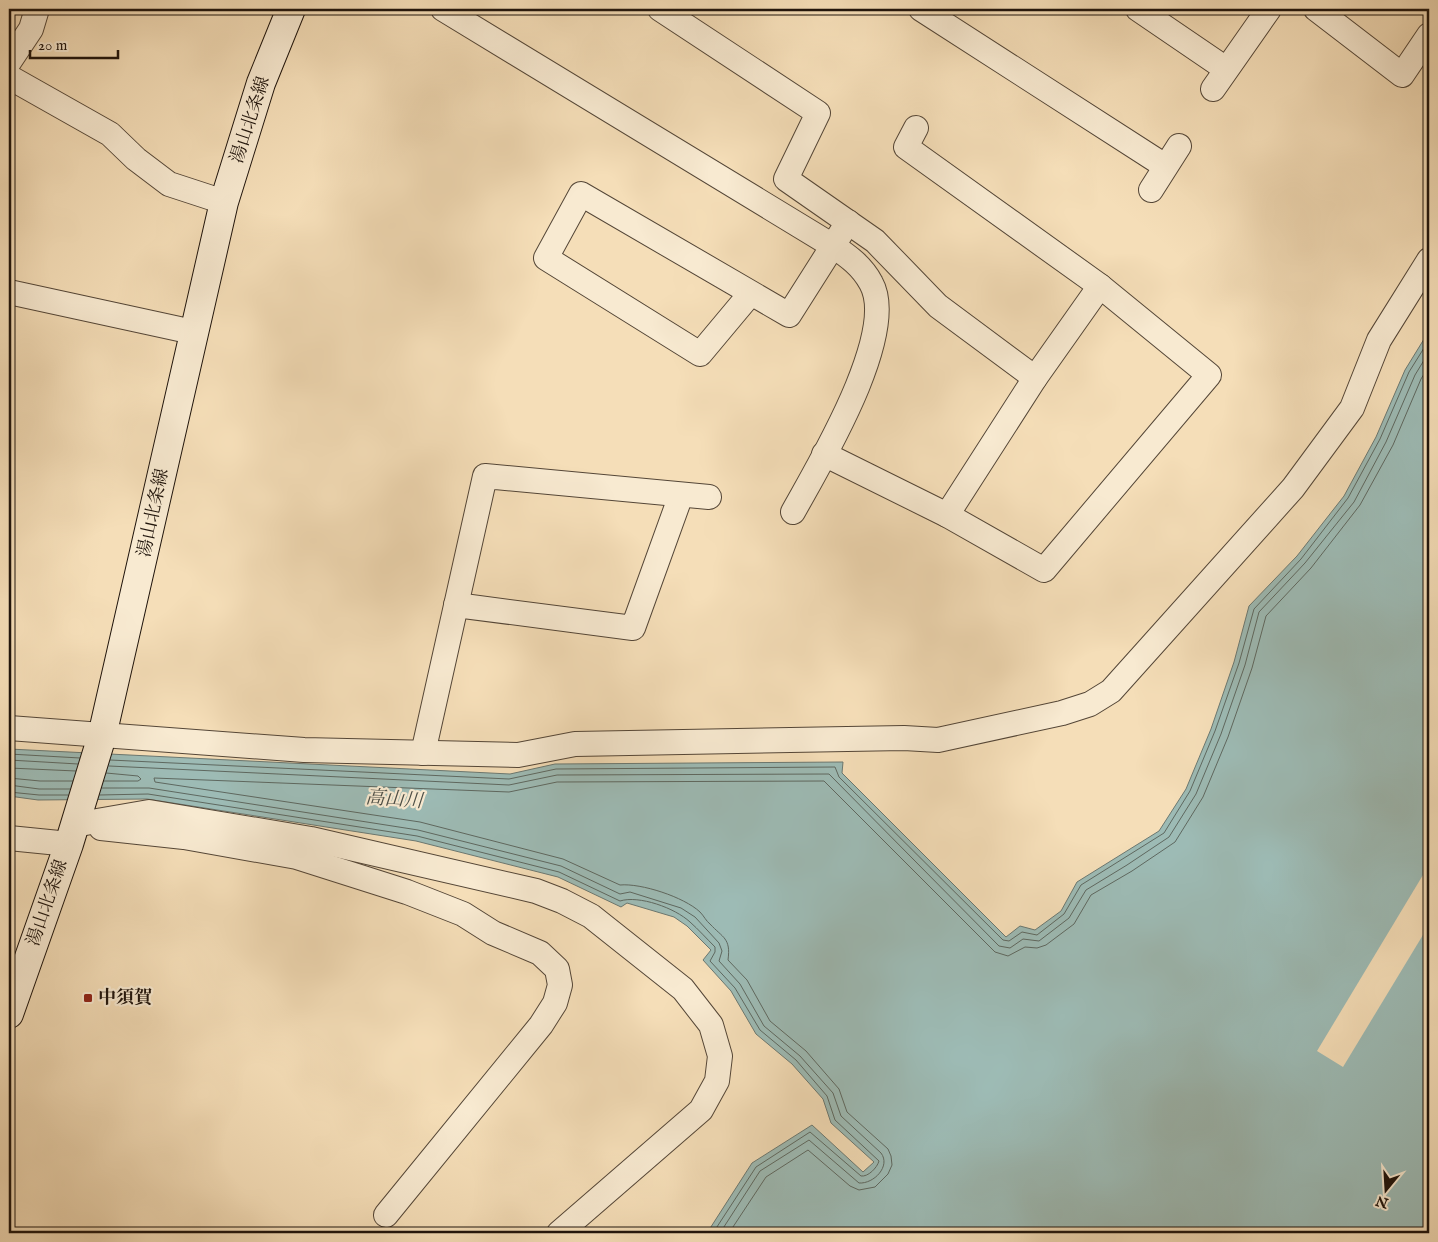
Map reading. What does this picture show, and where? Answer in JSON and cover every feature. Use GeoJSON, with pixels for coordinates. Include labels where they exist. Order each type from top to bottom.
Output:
{"type":"FeatureCollection","features":[{"type":"Feature","properties":{"kind":"main road","name":"湯山北条線"},"geometry":{"type":"LineString","coordinates":[[9,1014],[74,827],[100,742],[145,553],[193,332],[224,202],[261,83],[290,9]]}},
{"type":"Feature","properties":{"kind":"street"},"geometry":{"type":"LineString","coordinates":[[9,62],[31,29],[37,9]]}},
{"type":"Feature","properties":{"kind":"street"},"geometry":{"type":"LineString","coordinates":[[443,9],[833,246],[854,260],[872,284],[876,308],[874,341],[866,369],[793,512]]}},
{"type":"Feature","properties":{"kind":"street"},"geometry":{"type":"LineString","coordinates":[[660,9],[818,113],[786,179],[875,241],[938,306],[1035,378]]}},
{"type":"Feature","properties":{"kind":"street"},"geometry":{"type":"LineString","coordinates":[[922,9],[1165,166]]}},
{"type":"Feature","properties":{"kind":"street"},"geometry":{"type":"LineString","coordinates":[[1138,9],[1226,69]]}},
{"type":"Feature","properties":{"kind":"street"},"geometry":{"type":"LineString","coordinates":[[1212,89],[1269,9]]}},
{"type":"Feature","properties":{"kind":"street"},"geometry":{"type":"LineString","coordinates":[[1316,9],[1402,75],[1429,35]]}},
{"type":"Feature","properties":{"kind":"street"},"geometry":{"type":"LineString","coordinates":[[9,76],[110,134],[136,160],[169,184],[224,202]]}},
{"type":"Feature","properties":{"kind":"street"},"geometry":{"type":"LineString","coordinates":[[824,454],[947,516],[1044,570],[1210,375],[1100,286],[906,147],[916,128]]}},
{"type":"Feature","properties":{"kind":"street"},"geometry":{"type":"LineString","coordinates":[[1151,190],[1179,146]]}},
{"type":"Feature","properties":{"kind":"street"},"geometry":{"type":"LineString","coordinates":[[751,292],[700,354],[546,258],[581,194],[751,292],[789,315],[848,222]]}},
{"type":"Feature","properties":{"kind":"street"},"geometry":{"type":"LineString","coordinates":[[9,728],[100,742],[304,750],[518,755],[575,744],[904,738],[938,740],[1062,714],[1090,704],[1111,691],[1293,488],[1352,408],[1379,340],[1429,260]]}},
{"type":"Feature","properties":{"kind":"street"},"geometry":{"type":"LineString","coordinates":[[947,516],[1035,378],[1100,286]]}},
{"type":"Feature","properties":{"kind":"street"},"geometry":{"type":"LineString","coordinates":[[9,292],[193,332]]}},
{"type":"Feature","properties":{"kind":"street"},"geometry":{"type":"LineString","coordinates":[[423,753],[485,476],[708,497]]}},
{"type":"Feature","properties":{"kind":"street"},"geometry":{"type":"LineString","coordinates":[[456,605],[633,628],[681,494]]}},
{"type":"Feature","properties":{"kind":"street"},"geometry":{"type":"LineString","coordinates":[[9,838],[149,812],[311,839],[536,891],[562,901],[591,916],[683,989],[711,1026],[720,1056],[717,1081],[701,1110],[559,1233]]}},
{"type":"Feature","properties":{"kind":"street"},"geometry":{"type":"LineString","coordinates":[[74,827],[184,837],[297,857],[407,892],[463,914],[493,933],[540,953],[557,969],[560,985],[555,1003],[541,1025],[386,1214]]}},
{"type":"Feature","properties":{"kind":"water","name":"高山川"},"geometry":{"type":"Polygon","coordinates":[[[1429,331],[1429,1233],[707,1233],[752,1163],[812,1125],[863,1172],[874,1162],[831,1123],[823,1099],[792,1064],[756,1034],[731,991],[703,960],[711,950],[687,926],[674,917],[627,903],[621,907],[558,877],[416,841],[147,799],[38,800],[9,796],[9,749],[510,774],[555,764],[843,762],[842,773],[1006,937],[1020,926],[1035,930],[1061,911],[1077,882],[1159,831],[1186,789],[1211,729],[1234,662],[1249,606],[1297,556],[1344,496],[1376,437],[1405,370],[1429,331]]]}},
{"type":"Feature","properties":{"kind":"pier"},"geometry":{"type":"Polygon","coordinates":[[[1429,865],[1429,925],[1343,1067],[1317,1051],[1429,865]]]}},
{"type":"Feature","properties":{"kind":"place","name":"中須賀"},"geometry":{"type":"Point","coordinates":[88,998]}}]}
